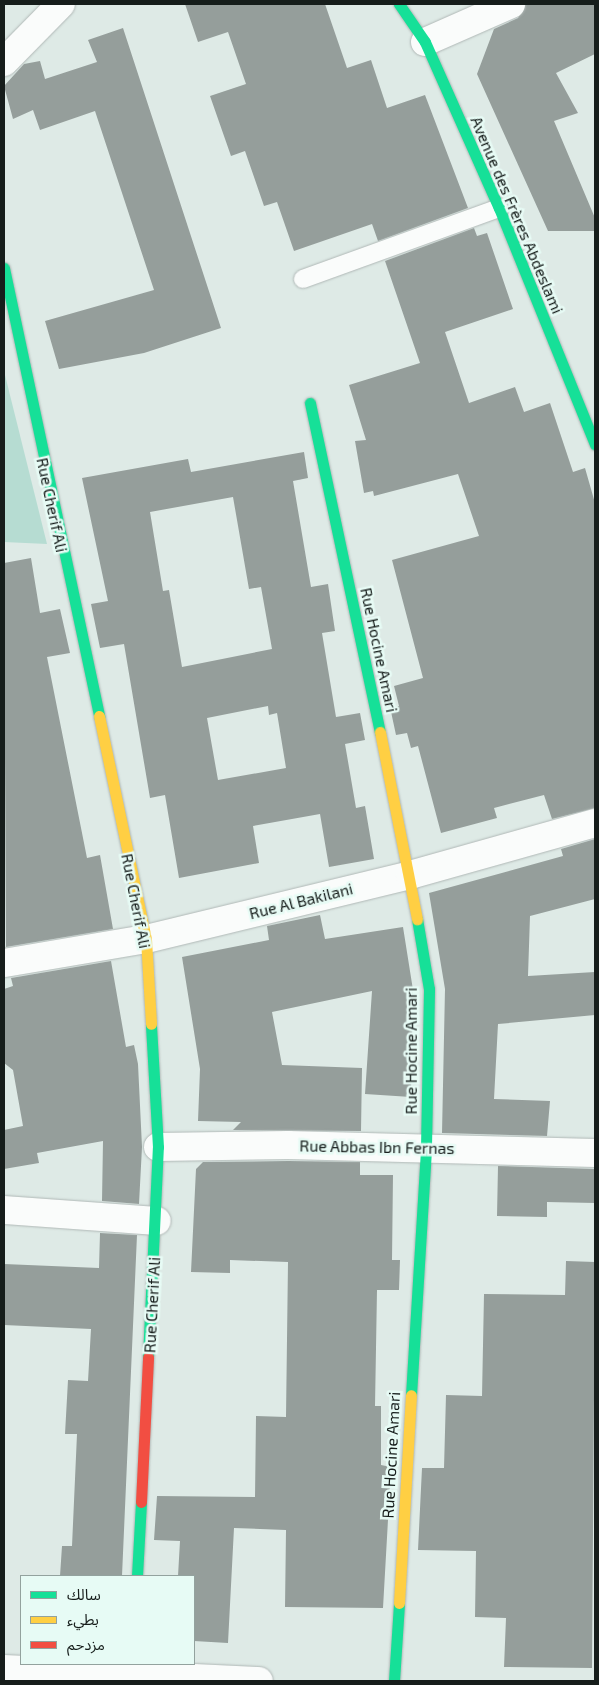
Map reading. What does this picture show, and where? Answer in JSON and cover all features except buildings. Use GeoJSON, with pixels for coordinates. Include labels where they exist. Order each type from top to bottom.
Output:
{"type":"FeatureCollection","features":[{"type":"Feature","properties":{"kind":"street"},"geometry":{"type":"LineString","coordinates":[[4,62],[61,4]]}},
{"type":"Feature","properties":{"kind":"street","name":"Avenue des Frères Abdeslami"},"geometry":{"type":"LineString","coordinates":[[400,4],[425,42],[499,208],[595,444]]}},
{"type":"Feature","properties":{"kind":"street"},"geometry":{"type":"LineString","coordinates":[[425,42],[510,4]]}},
{"type":"Feature","properties":{"kind":"street","name":"Rue Cherif Ali"},"geometry":{"type":"LineString","coordinates":[[4,268],[146,939],[158,1147],[157,1221],[137,1575]]}},
{"type":"Feature","properties":{"kind":"street","name":"Rue Hocine Amari"},"geometry":{"type":"LineString","coordinates":[[310,403],[410,875],[429,989],[426,1147],[394,1681]]}},
{"type":"Feature","properties":{"kind":"street","name":"Rue Al Bakilani"},"geometry":{"type":"LineString","coordinates":[[4,963],[146,939],[410,875],[595,823]]}},
{"type":"Feature","properties":{"kind":"street","name":"Rue Abbas Ibn Fernas"},"geometry":{"type":"LineString","coordinates":[[158,1147],[426,1147],[595,1153]]}},
{"type":"Feature","properties":{"kind":"street"},"geometry":{"type":"LineString","coordinates":[[4,1210],[157,1221]]}},
{"type":"Feature","properties":{"kind":"street"},"geometry":{"type":"LineString","coordinates":[[4,1669],[259,1681]]}},
{"type":"Feature","properties":{"kind":"lane"},"geometry":{"type":"LineString","coordinates":[[303,279],[499,208]]}},
{"type":"Feature","properties":{"kind":"green space"},"geometry":{"type":"Polygon","coordinates":[[[4,371],[47,544],[4,542],[4,371]]]}},
{"type":"Feature","properties":{"kind":"traffic: fast"},"geometry":{"type":"LineString","coordinates":[[399,4],[425,42],[499,208],[595,444]]}},
{"type":"Feature","properties":{"kind":"traffic: fast"},"geometry":{"type":"LineString","coordinates":[[4,268],[99,716]]}},
{"type":"Feature","properties":{"kind":"traffic: fast"},"geometry":{"type":"LineString","coordinates":[[310,403],[380,732]]}},
{"type":"Feature","properties":{"kind":"traffic: fast"},"geometry":{"type":"LineString","coordinates":[[411,1395],[426,1147],[429,989],[417,919]]}},
{"type":"Feature","properties":{"kind":"traffic: fast"},"geometry":{"type":"LineString","coordinates":[[148,1357],[158,1147],[151,1024]]}},
{"type":"Feature","properties":{"kind":"traffic: fast"},"geometry":{"type":"LineString","coordinates":[[137,1575],[141,1502]]}},
{"type":"Feature","properties":{"kind":"traffic: fast"},"geometry":{"type":"LineString","coordinates":[[394,1681],[399,1603]]}},
{"type":"Feature","properties":{"kind":"traffic: slow"},"geometry":{"type":"LineString","coordinates":[[99,716],[146,939],[151,1024]]}},
{"type":"Feature","properties":{"kind":"traffic: slow"},"geometry":{"type":"LineString","coordinates":[[380,732],[417,919]]}},
{"type":"Feature","properties":{"kind":"traffic: slow"},"geometry":{"type":"LineString","coordinates":[[399,1603],[411,1395]]}},
{"type":"Feature","properties":{"kind":"traffic: jam"},"geometry":{"type":"LineString","coordinates":[[141,1502],[148,1357]]}}]}
